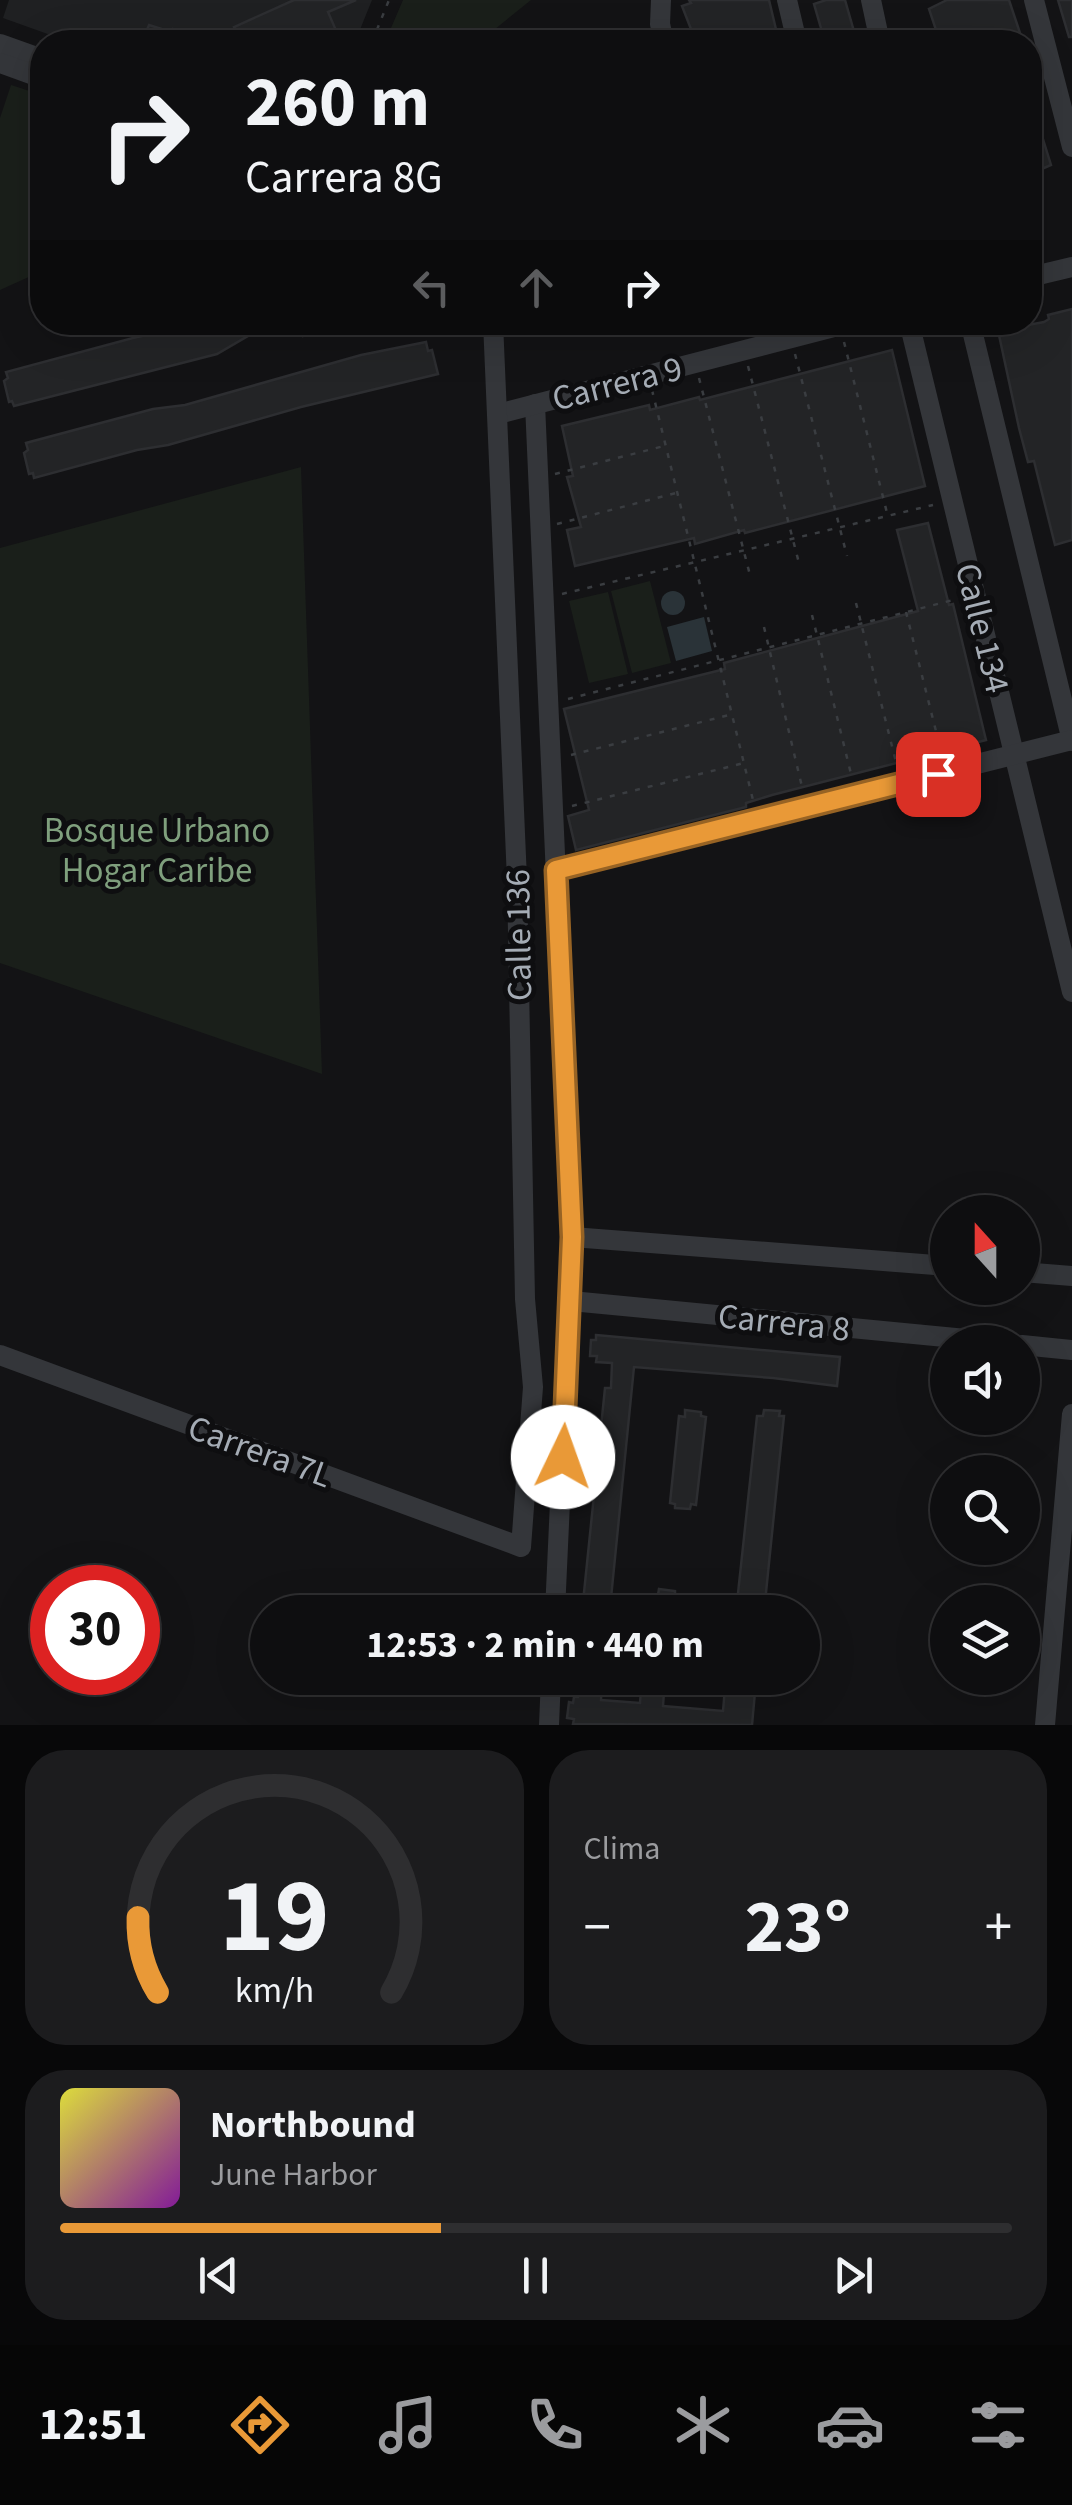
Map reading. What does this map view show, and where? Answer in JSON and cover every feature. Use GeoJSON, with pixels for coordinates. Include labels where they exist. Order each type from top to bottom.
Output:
{"type":"FeatureCollection","features":[{"type":"Feature","properties":{"kind":"street"},"geometry":{"type":"LineString","coordinates":[[661,0],[661,30]]}},
{"type":"Feature","properties":{"kind":"street"},"geometry":{"type":"LineString","coordinates":[[787,0],[794,30]]}},
{"type":"Feature","properties":{"kind":"street"},"geometry":{"type":"LineString","coordinates":[[870,0],[877,30]]}},
{"type":"Feature","properties":{"kind":"street"},"geometry":{"type":"LineString","coordinates":[[1034,0],[1042,30]]}},
{"type":"Feature","properties":{"kind":"street"},"geometry":{"type":"LineString","coordinates":[[1042,31],[1072,148]]}},
{"type":"Feature","properties":{"kind":"street"},"geometry":{"type":"LineString","coordinates":[[4,61],[30,60]]}},
{"type":"Feature","properties":{"kind":"street"},"geometry":{"type":"LineString","coordinates":[[4,61],[30,73]]}},
{"type":"Feature","properties":{"kind":"street"},"geometry":{"type":"LineString","coordinates":[[1042,275],[1072,267]]}},
{"type":"Feature","properties":{"kind":"street","name":"Calle 136"},"geometry":{"type":"LineString","coordinates":[[494,335],[517,880],[525,1299],[533,1388],[521,1546]]}},
{"type":"Feature","properties":{"kind":"street","name":"Carrera 9"},"geometry":{"type":"LineString","coordinates":[[498,414],[835,335]]}},
{"type":"Feature","properties":{"kind":"street","name":"Calle 134"},"geometry":{"type":"LineString","coordinates":[[911,335],[1072,992]]}},
{"type":"Feature","properties":{"kind":"street","name":"Calle 134"},"geometry":{"type":"LineString","coordinates":[[973,335],[1072,740]]}},
{"type":"Feature","properties":{"kind":"street","name":"Calle 136"},"geometry":{"type":"LineString","coordinates":[[535,404],[572,1237],[556,1595]]}},
{"type":"Feature","properties":{"kind":"street"},"geometry":{"type":"LineString","coordinates":[[556,870],[1072,740]]}},
{"type":"Feature","properties":{"kind":"street","name":"Carrera 8"},"geometry":{"type":"LineString","coordinates":[[572,1237],[930,1265]]}},
{"type":"Feature","properties":{"kind":"street"},"geometry":{"type":"LineString","coordinates":[[1040,1273],[1072,1276]]}},
{"type":"Feature","properties":{"kind":"street","name":"Carrera 8"},"geometry":{"type":"LineString","coordinates":[[571,1301],[930,1336]]}},
{"type":"Feature","properties":{"kind":"street"},"geometry":{"type":"LineString","coordinates":[[1040,1347],[1072,1350]]}},
{"type":"Feature","properties":{"kind":"street","name":"Carrera 7L"},"geometry":{"type":"LineString","coordinates":[[0,1355],[521,1546]]}},
{"type":"Feature","properties":{"kind":"street"},"geometry":{"type":"LineString","coordinates":[[1045,1725],[1072,1414]]}},
{"type":"Feature","properties":{"kind":"street"},"geometry":{"type":"LineString","coordinates":[[549,1725],[550,1695]]}},
{"type":"Feature","properties":{"kind":"path"},"geometry":{"type":"LineString","coordinates":[[377,30],[390,0]]}},
{"type":"Feature","properties":{"kind":"path"},"geometry":{"type":"LineString","coordinates":[[849,335],[888,516]]}},
{"type":"Feature","properties":{"kind":"path"},"geometry":{"type":"LineString","coordinates":[[795,352],[847,556]]}},
{"type":"Feature","properties":{"kind":"path"},"geometry":{"type":"LineString","coordinates":[[748,364],[800,567]]}},
{"type":"Feature","properties":{"kind":"path"},"geometry":{"type":"LineString","coordinates":[[699,376],[751,579]]}},
{"type":"Feature","properties":{"kind":"path"},"geometry":{"type":"LineString","coordinates":[[652,389],[756,812]]}},
{"type":"Feature","properties":{"kind":"path"},"geometry":{"type":"LineString","coordinates":[[552,475],[666,446]]}},
{"type":"Feature","properties":{"kind":"path"},"geometry":{"type":"LineString","coordinates":[[553,525],[677,493]]}},
{"type":"Feature","properties":{"kind":"path"},"geometry":{"type":"LineString","coordinates":[[556,596],[937,504]]}},
{"type":"Feature","properties":{"kind":"path"},"geometry":{"type":"LineString","coordinates":[[566,699],[962,597]]}},
{"type":"Feature","properties":{"kind":"path"},"geometry":{"type":"LineString","coordinates":[[856,603],[899,774]]}},
{"type":"Feature","properties":{"kind":"path"},"geometry":{"type":"LineString","coordinates":[[905,611],[944,763]]}},
{"type":"Feature","properties":{"kind":"path"},"geometry":{"type":"LineString","coordinates":[[812,615],[854,786]]}},
{"type":"Feature","properties":{"kind":"path"},"geometry":{"type":"LineString","coordinates":[[764,628],[804,799]]}},
{"type":"Feature","properties":{"kind":"path"},"geometry":{"type":"LineString","coordinates":[[570,755],[732,714]]}},
{"type":"Feature","properties":{"kind":"path"},"geometry":{"type":"LineString","coordinates":[[571,807],[744,762]]}},
{"type":"Feature","properties":{"kind":"shaded area"},"geometry":{"type":"Polygon","coordinates":[[[9,0],[372,0],[360,30],[36,30],[3,18],[9,0]]]}},
{"type":"Feature","properties":{"kind":"shaded area"},"geometry":{"type":"Polygon","coordinates":[[[673,591],[682,594],[682,612],[673,615],[664,612],[661,603],[664,594],[673,591]]]}},
{"type":"Feature","properties":{"kind":"shaded area"},"geometry":{"type":"Polygon","coordinates":[[[704,617],[712,651],[676,661],[667,627],[704,617]]]}},
{"type":"Feature","properties":{"kind":"green space"},"geometry":{"type":"Polygon","coordinates":[[[403,0],[531,0],[494,30],[390,30],[403,0]]]}},
{"type":"Feature","properties":{"kind":"green space"},"geometry":{"type":"Polygon","coordinates":[[[11,85],[30,91],[30,276],[0,290],[0,118],[11,85]]]}},
{"type":"Feature","properties":{"kind":"green space","name":"Bosque Urbano Hogar Caribe"},"geometry":{"type":"Polygon","coordinates":[[[301,467],[322,1074],[0,963],[0,548],[301,467]]]}},
{"type":"Feature","properties":{"kind":"green space"},"geometry":{"type":"Polygon","coordinates":[[[650,581],[671,663],[632,673],[611,591],[650,581]]]}},
{"type":"Feature","properties":{"kind":"green space"},"geometry":{"type":"Polygon","coordinates":[[[608,592],[628,674],[589,683],[569,601],[608,592]]]}},
{"type":"Feature","properties":{"kind":"building"},"geometry":{"type":"Polygon","coordinates":[[[294,0],[356,0],[328,12],[336,30],[234,27],[294,0]]]}},
{"type":"Feature","properties":{"kind":"building"},"geometry":{"type":"Polygon","coordinates":[[[689,0],[769,0],[776,30],[691,30],[682,6],[691,3],[689,0]]]}},
{"type":"Feature","properties":{"kind":"building"},"geometry":{"type":"Polygon","coordinates":[[[845,0],[854,30],[822,30],[814,4],[845,0]]]}},
{"type":"Feature","properties":{"kind":"building"},"geometry":{"type":"Polygon","coordinates":[[[947,0],[1009,0],[1019,30],[936,30],[929,9],[947,0]]]}},
{"type":"Feature","properties":{"kind":"building"},"geometry":{"type":"Polygon","coordinates":[[[1058,0],[1072,0],[1072,37],[1069,37],[1058,0]]]}},
{"type":"Feature","properties":{"kind":"building"},"geometry":{"type":"Polygon","coordinates":[[[1042,136],[1051,165],[1042,169],[1042,136]]]}},
{"type":"Feature","properties":{"kind":"building"},"geometry":{"type":"Polygon","coordinates":[[[1072,309],[1072,540],[1055,545],[1034,461],[1028,462],[999,335],[1042,335],[1042,322],[1049,319],[1048,315],[1072,309]]]}},
{"type":"Feature","properties":{"kind":"building"},"geometry":{"type":"Polygon","coordinates":[[[250,335],[217,354],[14,406],[9,402],[6,372],[133,338],[250,335]]]}},
{"type":"Feature","properties":{"kind":"building"},"geometry":{"type":"Polygon","coordinates":[[[426,342],[438,374],[34,478],[33,473],[29,474],[26,443],[153,409],[185,405],[361,355],[426,342]]]}},
{"type":"Feature","properties":{"kind":"building"},"geometry":{"type":"Polygon","coordinates":[[[892,350],[925,486],[745,533],[744,530],[695,544],[694,538],[575,566],[567,530],[581,527],[567,477],[573,476],[562,426],[649,405],[650,410],[699,397],[700,400],[892,350]]]}},
{"type":"Feature","properties":{"kind":"building"},"geometry":{"type":"Polygon","coordinates":[[[928,523],[949,605],[953,604],[986,740],[576,850],[568,816],[589,810],[564,709],[725,669],[724,663],[918,611],[897,530],[928,523]]]}},
{"type":"Feature","properties":{"kind":"building"},"geometry":{"type":"Polygon","coordinates":[[[596,1335],[840,1357],[837,1386],[634,1367],[611,1595],[584,1595],[605,1388],[611,1388],[612,1363],[596,1362],[597,1356],[590,1356],[591,1340],[596,1340],[596,1335]]]}},
{"type":"Feature","properties":{"kind":"building"},"geometry":{"type":"Polygon","coordinates":[[[685,1410],[701,1412],[706,1417],[696,1505],[691,1504],[690,1509],[675,1508],[670,1503],[679,1416],[685,1417],[685,1410]]]}},
{"type":"Feature","properties":{"kind":"building"},"geometry":{"type":"Polygon","coordinates":[[[764,1410],[780,1411],[779,1416],[784,1416],[766,1595],[738,1595],[757,1416],[763,1416],[764,1410]]]}},
{"type":"Feature","properties":{"kind":"building"},"geometry":{"type":"Polygon","coordinates":[[[659,1589],[675,1591],[675,1595],[658,1595],[659,1589]]]}},
{"type":"Feature","properties":{"kind":"building"},"geometry":{"type":"Polygon","coordinates":[[[601,1695],[601,1700],[640,1703],[641,1695],[664,1695],[663,1706],[723,1711],[724,1695],[755,1695],[752,1725],[573,1724],[574,1719],[567,1718],[569,1702],[601,1695]]]}},
{"type":"Feature","properties":{"kind":"route"},"geometry":{"type":"LineString","coordinates":[[563,1457],[572,1237],[556,870],[938,774]]}}]}
